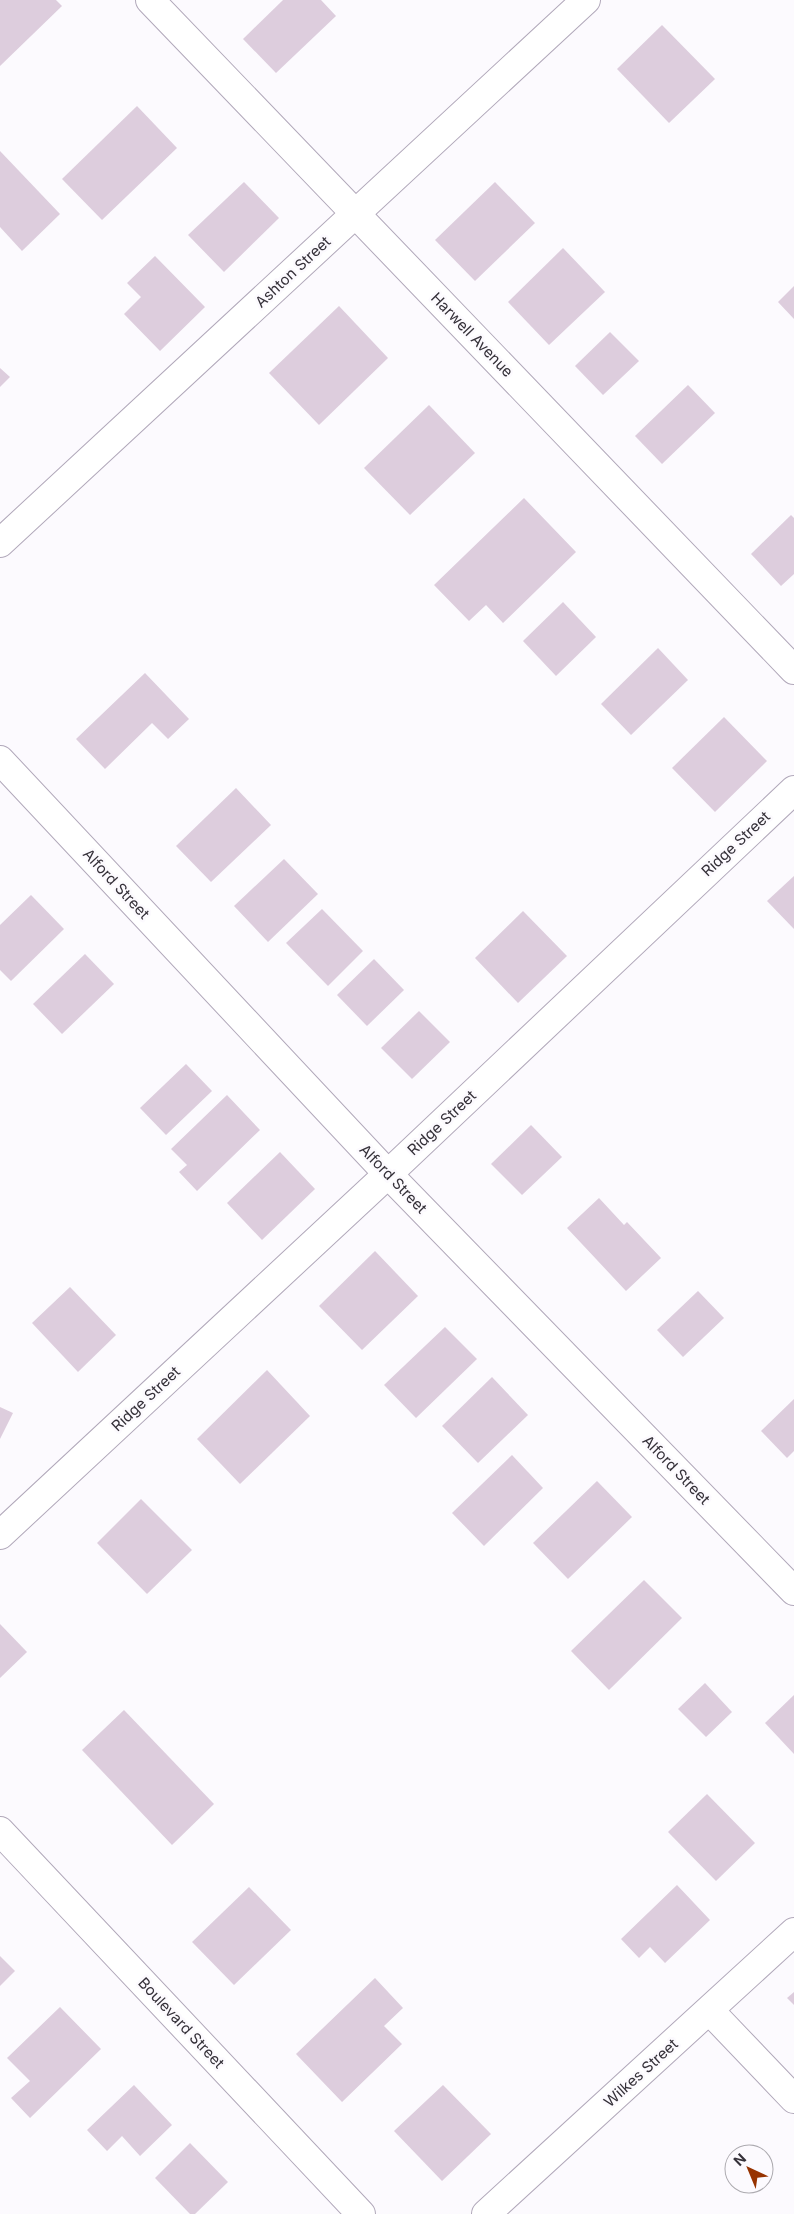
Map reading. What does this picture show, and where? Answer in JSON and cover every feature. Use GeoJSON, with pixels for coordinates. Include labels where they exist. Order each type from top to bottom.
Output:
{"type":"FeatureCollection","features":[{"type":"Feature","properties":{"kind":"street","name":"Harwell Avenue"},"geometry":{"type":"LineString","coordinates":[[150,0],[794,670]]}},
{"type":"Feature","properties":{"kind":"street","name":"Ashton Street"},"geometry":{"type":"LineString","coordinates":[[0,543],[586,0]]}},
{"type":"Feature","properties":{"kind":"street","name":"Alford Street"},"geometry":{"type":"LineString","coordinates":[[0,760],[388,1174],[794,1591]]}},
{"type":"Feature","properties":{"kind":"street","name":"Ridge Street"},"geometry":{"type":"LineString","coordinates":[[0,1535],[388,1174],[794,790]]}},
{"type":"Feature","properties":{"kind":"street","name":"Boulevard Street"},"geometry":{"type":"LineString","coordinates":[[0,1831],[361,2214]]}},
{"type":"Feature","properties":{"kind":"street","name":"Wilkes Street"},"geometry":{"type":"LineString","coordinates":[[486,2214],[794,1932]]}},
{"type":"Feature","properties":{"kind":"street"},"geometry":{"type":"LineString","coordinates":[[710,2010],[794,2099]]}},
{"type":"Feature","properties":{"kind":"building"},"geometry":{"type":"Polygon","coordinates":[[[0,0],[56,0],[62,6],[0,66],[0,0]]]}},
{"type":"Feature","properties":{"kind":"building"},"geometry":{"type":"Polygon","coordinates":[[[283,0],[321,0],[336,16],[276,73],[243,39],[283,0]]]}},
{"type":"Feature","properties":{"kind":"building"},"geometry":{"type":"Polygon","coordinates":[[[662,25],[715,79],[669,123],[617,69],[662,25]]]}},
{"type":"Feature","properties":{"kind":"building"},"geometry":{"type":"Polygon","coordinates":[[[137,106],[177,148],[102,220],[62,179],[137,106]]]}},
{"type":"Feature","properties":{"kind":"building"},"geometry":{"type":"Polygon","coordinates":[[[0,151],[60,214],[22,251],[0,227],[0,151]]]}},
{"type":"Feature","properties":{"kind":"building"},"geometry":{"type":"Polygon","coordinates":[[[244,182],[279,218],[224,272],[188,235],[244,182]]]}},
{"type":"Feature","properties":{"kind":"building"},"geometry":{"type":"Polygon","coordinates":[[[495,182],[535,223],[475,281],[435,240],[495,182]]]}},
{"type":"Feature","properties":{"kind":"building"},"geometry":{"type":"Polygon","coordinates":[[[563,248],[605,292],[549,345],[508,302],[563,248]]]}},
{"type":"Feature","properties":{"kind":"building"},"geometry":{"type":"Polygon","coordinates":[[[155,256],[205,307],[160,351],[124,314],[141,297],[127,283],[155,256]]]}},
{"type":"Feature","properties":{"kind":"building"},"geometry":{"type":"Polygon","coordinates":[[[794,286],[794,319],[778,302],[794,286]]]}},
{"type":"Feature","properties":{"kind":"building"},"geometry":{"type":"Polygon","coordinates":[[[339,306],[388,358],[319,425],[269,373],[339,306]]]}},
{"type":"Feature","properties":{"kind":"building"},"geometry":{"type":"Polygon","coordinates":[[[610,332],[639,361],[603,395],[575,366],[610,332]]]}},
{"type":"Feature","properties":{"kind":"building"},"geometry":{"type":"Polygon","coordinates":[[[0,368],[10,377],[0,387],[0,368]]]}},
{"type":"Feature","properties":{"kind":"building"},"geometry":{"type":"Polygon","coordinates":[[[688,385],[715,413],[662,464],[635,436],[688,385]]]}},
{"type":"Feature","properties":{"kind":"building"},"geometry":{"type":"Polygon","coordinates":[[[429,405],[475,453],[410,515],[364,468],[429,405]]]}},
{"type":"Feature","properties":{"kind":"building"},"geometry":{"type":"Polygon","coordinates":[[[524,498],[576,552],[503,623],[486,605],[469,621],[434,585],[524,498]]]}},
{"type":"Feature","properties":{"kind":"building"},"geometry":{"type":"Polygon","coordinates":[[[791,515],[794,518],[794,574],[781,586],[751,554],[791,515]]]}},
{"type":"Feature","properties":{"kind":"building"},"geometry":{"type":"Polygon","coordinates":[[[563,602],[596,637],[556,676],[523,641],[563,602]]]}},
{"type":"Feature","properties":{"kind":"building"},"geometry":{"type":"Polygon","coordinates":[[[658,648],[688,680],[631,735],[601,704],[658,648]]]}},
{"type":"Feature","properties":{"kind":"building"},"geometry":{"type":"Polygon","coordinates":[[[145,673],[189,719],[168,739],[152,723],[105,769],[76,739],[145,673]]]}},
{"type":"Feature","properties":{"kind":"building"},"geometry":{"type":"Polygon","coordinates":[[[724,717],[767,761],[715,812],[672,768],[724,717]]]}},
{"type":"Feature","properties":{"kind":"building"},"geometry":{"type":"Polygon","coordinates":[[[236,788],[271,825],[211,882],[176,846],[236,788]]]}},
{"type":"Feature","properties":{"kind":"building"},"geometry":{"type":"Polygon","coordinates":[[[284,859],[318,894],[268,942],[234,906],[284,859]]]}},
{"type":"Feature","properties":{"kind":"building"},"geometry":{"type":"Polygon","coordinates":[[[794,876],[794,929],[767,901],[794,876]]]}},
{"type":"Feature","properties":{"kind":"building"},"geometry":{"type":"Polygon","coordinates":[[[31,895],[64,929],[11,981],[0,970],[0,925],[31,895]]]}},
{"type":"Feature","properties":{"kind":"building"},"geometry":{"type":"Polygon","coordinates":[[[322,909],[363,951],[328,986],[286,943],[322,909]]]}},
{"type":"Feature","properties":{"kind":"building"},"geometry":{"type":"Polygon","coordinates":[[[523,911],[567,956],[518,1003],[475,958],[523,911]]]}},
{"type":"Feature","properties":{"kind":"building"},"geometry":{"type":"Polygon","coordinates":[[[85,954],[114,984],[62,1034],[33,1004],[85,954]]]}},
{"type":"Feature","properties":{"kind":"building"},"geometry":{"type":"Polygon","coordinates":[[[374,959],[404,990],[367,1026],[337,995],[374,959]]]}},
{"type":"Feature","properties":{"kind":"building"},"geometry":{"type":"Polygon","coordinates":[[[419,1011],[450,1042],[412,1079],[381,1048],[419,1011]]]}},
{"type":"Feature","properties":{"kind":"building"},"geometry":{"type":"Polygon","coordinates":[[[186,1064],[212,1091],[166,1135],[140,1108],[186,1064]]]}},
{"type":"Feature","properties":{"kind":"building"},"geometry":{"type":"Polygon","coordinates":[[[227,1095],[260,1130],[197,1191],[179,1172],[187,1165],[171,1149],[227,1095]]]}},
{"type":"Feature","properties":{"kind":"building"},"geometry":{"type":"Polygon","coordinates":[[[531,1125],[562,1157],[522,1195],[491,1164],[531,1125]]]}},
{"type":"Feature","properties":{"kind":"building"},"geometry":{"type":"Polygon","coordinates":[[[280,1152],[315,1189],[262,1240],[227,1203],[280,1152]]]}},
{"type":"Feature","properties":{"kind":"building"},"geometry":{"type":"Polygon","coordinates":[[[599,1198],[624,1225],[627,1222],[661,1258],[626,1291],[567,1228],[599,1198]]]}},
{"type":"Feature","properties":{"kind":"building"},"geometry":{"type":"Polygon","coordinates":[[[375,1251],[418,1296],[362,1350],[319,1306],[375,1251]]]}},
{"type":"Feature","properties":{"kind":"building"},"geometry":{"type":"Polygon","coordinates":[[[70,1287],[116,1335],[78,1372],[32,1323],[70,1287]]]}},
{"type":"Feature","properties":{"kind":"building"},"geometry":{"type":"Polygon","coordinates":[[[698,1291],[724,1318],[683,1357],[657,1330],[698,1291]]]}},
{"type":"Feature","properties":{"kind":"building"},"geometry":{"type":"Polygon","coordinates":[[[445,1327],[477,1359],[416,1418],[384,1385],[445,1327]]]}},
{"type":"Feature","properties":{"kind":"building"},"geometry":{"type":"Polygon","coordinates":[[[267,1370],[310,1416],[240,1484],[197,1439],[267,1370]]]}},
{"type":"Feature","properties":{"kind":"building"},"geometry":{"type":"Polygon","coordinates":[[[492,1377],[528,1415],[478,1463],[442,1426],[492,1377]]]}},
{"type":"Feature","properties":{"kind":"building"},"geometry":{"type":"Polygon","coordinates":[[[794,1399],[794,1451],[787,1458],[761,1431],[794,1399]]]}},
{"type":"Feature","properties":{"kind":"building"},"geometry":{"type":"Polygon","coordinates":[[[0,1407],[13,1413],[0,1439],[0,1407]]]}},
{"type":"Feature","properties":{"kind":"building"},"geometry":{"type":"Polygon","coordinates":[[[512,1455],[543,1488],[484,1546],[452,1513],[512,1455]]]}},
{"type":"Feature","properties":{"kind":"building"},"geometry":{"type":"Polygon","coordinates":[[[597,1481],[632,1517],[568,1579],[533,1543],[597,1481]]]}},
{"type":"Feature","properties":{"kind":"building"},"geometry":{"type":"Polygon","coordinates":[[[141,1499],[192,1550],[147,1594],[97,1543],[141,1499]]]}},
{"type":"Feature","properties":{"kind":"building"},"geometry":{"type":"Polygon","coordinates":[[[644,1580],[682,1618],[609,1690],[571,1651],[644,1580]]]}},
{"type":"Feature","properties":{"kind":"building"},"geometry":{"type":"Polygon","coordinates":[[[0,1624],[27,1652],[0,1678],[0,1624]]]}},
{"type":"Feature","properties":{"kind":"building"},"geometry":{"type":"Polygon","coordinates":[[[705,1683],[732,1712],[706,1737],[678,1709],[705,1683]]]}},
{"type":"Feature","properties":{"kind":"building"},"geometry":{"type":"Polygon","coordinates":[[[794,1695],[794,1754],[765,1723],[794,1695]]]}},
{"type":"Feature","properties":{"kind":"building"},"geometry":{"type":"Polygon","coordinates":[[[124,1710],[214,1804],[172,1845],[82,1750],[124,1710]]]}},
{"type":"Feature","properties":{"kind":"building"},"geometry":{"type":"Polygon","coordinates":[[[707,1794],[755,1843],[716,1881],[668,1832],[707,1794]]]}},
{"type":"Feature","properties":{"kind":"building"},"geometry":{"type":"Polygon","coordinates":[[[677,1885],[710,1920],[665,1963],[650,1947],[639,1958],[621,1939],[677,1885]]]}},
{"type":"Feature","properties":{"kind":"building"},"geometry":{"type":"Polygon","coordinates":[[[249,1887],[291,1930],[234,1985],[192,1942],[249,1887]]]}},
{"type":"Feature","properties":{"kind":"building"},"geometry":{"type":"Polygon","coordinates":[[[0,1956],[15,1971],[0,1986],[0,1956]]]}},
{"type":"Feature","properties":{"kind":"building"},"geometry":{"type":"Polygon","coordinates":[[[375,1978],[403,2008],[384,2026],[402,2044],[342,2102],[296,2054],[375,1978]]]}},
{"type":"Feature","properties":{"kind":"building"},"geometry":{"type":"Polygon","coordinates":[[[794,1992],[794,2005],[787,1998],[794,1992]]]}},
{"type":"Feature","properties":{"kind":"building"},"geometry":{"type":"Polygon","coordinates":[[[60,2007],[101,2049],[30,2118],[11,2098],[30,2081],[7,2058],[60,2007]]]}},
{"type":"Feature","properties":{"kind":"building"},"geometry":{"type":"Polygon","coordinates":[[[134,2085],[172,2125],[140,2156],[122,2136],[107,2151],[87,2130],[134,2085]]]}},
{"type":"Feature","properties":{"kind":"building"},"geometry":{"type":"Polygon","coordinates":[[[443,2085],[491,2134],[442,2181],[394,2131],[443,2085]]]}},
{"type":"Feature","properties":{"kind":"building"},"geometry":{"type":"Polygon","coordinates":[[[190,2143],[228,2182],[195,2214],[190,2214],[155,2178],[190,2143]]]}}]}
